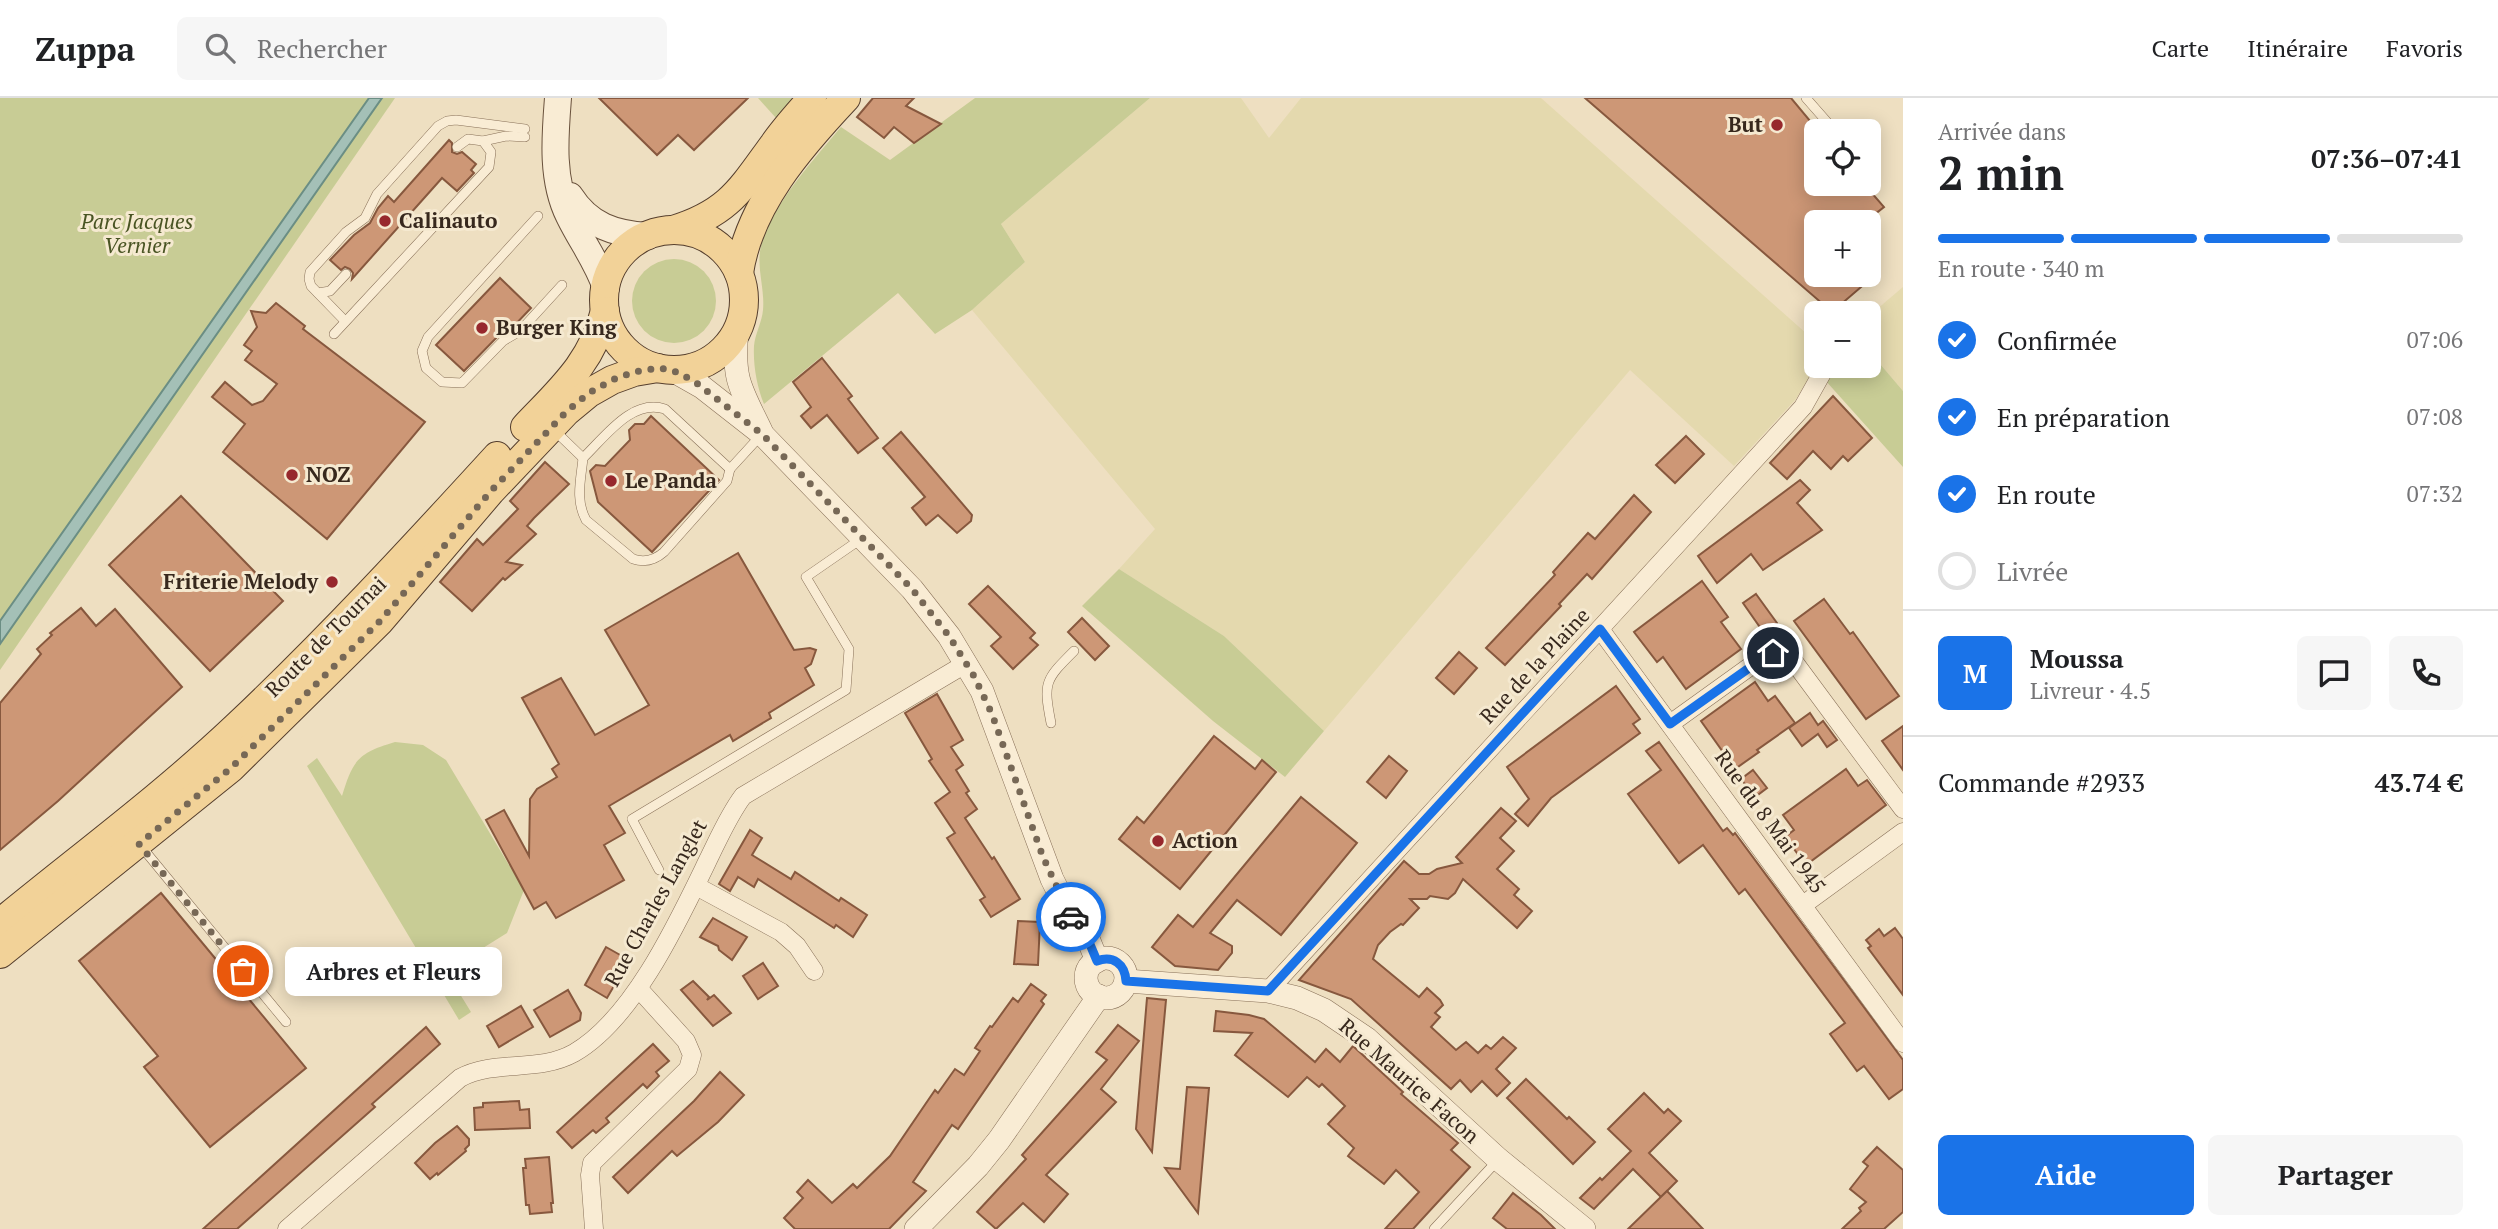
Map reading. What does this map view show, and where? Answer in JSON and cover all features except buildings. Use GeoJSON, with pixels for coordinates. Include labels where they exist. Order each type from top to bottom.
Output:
{"type":"FeatureCollection","features":[{"type":"Feature","properties":{"kind":"main road"},"geometry":{"type":"LineString","coordinates":[[556,151],[571,198],[588,218],[610,230],[681,231],[709,240],[724,251],[739,274],[744,302],[737,331],[726,348],[710,360],[692,368],[665,369],[633,357],[619,343],[607,317],[594,258],[563,204],[556,151],[558,98]]}},
{"type":"Feature","properties":{"kind":"main road"},"geometry":{"type":"LineString","coordinates":[[607,317],[611,271],[620,256],[633,244],[681,231],[726,205],[748,181],[775,142],[812,98]]}},
{"type":"Feature","properties":{"kind":"main road"},"geometry":{"type":"LineString","coordinates":[[739,274],[748,235],[766,200],[810,138],[846,98]]}},
{"type":"Feature","properties":{"kind":"main road","name":"Route de Tournai"},"geometry":{"type":"LineString","coordinates":[[0,923],[203,757],[254,709],[399,563],[576,372],[607,317]]}},
{"type":"Feature","properties":{"kind":"main road","name":"Route de Tournai"},"geometry":{"type":"LineString","coordinates":[[0,954],[231,768],[380,621],[491,491],[550,427],[600,386],[624,375],[665,369]]}},
{"type":"Feature","properties":{"kind":"street"},"geometry":{"type":"LineString","coordinates":[[737,331],[734,355],[736,374],[741,392],[762,434]]}},
{"type":"Feature","properties":{"kind":"street"},"geometry":{"type":"LineString","coordinates":[[665,369],[702,387],[762,434],[924,603],[967,663],[992,714],[1052,879],[1070,915],[1089,942],[1097,961]]}},
{"type":"Feature","properties":{"kind":"street","name":"Rue de la Plaine"},"geometry":{"type":"LineString","coordinates":[[1268,991],[1803,407],[1819,378]]}},
{"type":"Feature","properties":{"kind":"street","name":"Rue du 8 Mai 1945"},"geometry":{"type":"LineString","coordinates":[[1600,629],[1903,1043]]}},
{"type":"Feature","properties":{"kind":"street"},"geometry":{"type":"LineString","coordinates":[[1670,724],[1766,656],[1773,653],[1789,655],[1903,809]]}},
{"type":"Feature","properties":{"kind":"street","name":"Rue Charles Langlet"},"geometry":{"type":"LineString","coordinates":[[287,1229],[460,1078],[484,1069],[534,1065],[564,1058],[589,1042],[624,1008],[639,989],[743,796],[967,663]]}},
{"type":"Feature","properties":{"kind":"street"},"geometry":{"type":"LineString","coordinates":[[1803,905],[1903,832]]}},
{"type":"Feature","properties":{"kind":"street"},"geometry":{"type":"LineString","coordinates":[[696,886],[782,932],[797,946],[814,971]]}},
{"type":"Feature","properties":{"kind":"street"},"geometry":{"type":"LineString","coordinates":[[1107,958],[1118,962],[1125,971],[1126,981],[1118,994],[1109,998],[1099,996],[1090,990],[1087,979],[1089,968],[1097,961],[1107,958]]}},
{"type":"Feature","properties":{"kind":"street","name":"Rue Maurice Facon"},"geometry":{"type":"LineString","coordinates":[[1126,981],[1268,991],[1308,1003],[1353,1028],[1498,1159],[1584,1229]]}},
{"type":"Feature","properties":{"kind":"street"},"geometry":{"type":"LineString","coordinates":[[594,1229],[590,1175],[592,1163],[688,1069],[692,1055],[687,1041],[639,989]]}},
{"type":"Feature","properties":{"kind":"street"},"geometry":{"type":"LineString","coordinates":[[916,1229],[989,1153],[1099,996]]}},
{"type":"Feature","properties":{"kind":"lane"},"geometry":{"type":"LineString","coordinates":[[763,176],[824,98]]}},
{"type":"Feature","properties":{"kind":"lane"},"geometry":{"type":"LineString","coordinates":[[1806,98],[1824,119]]}},
{"type":"Feature","properties":{"kind":"lane"},"geometry":{"type":"LineString","coordinates":[[345,321],[309,283],[309,275],[346,232],[360,222],[377,194],[442,123],[456,120],[525,133],[483,141],[468,139],[457,147]]}},
{"type":"Feature","properties":{"kind":"lane"},"geometry":{"type":"LineString","coordinates":[[334,334],[486,171],[491,163],[491,152],[483,141]]}},
{"type":"Feature","properties":{"kind":"lane"},"geometry":{"type":"LineString","coordinates":[[538,216],[428,337],[422,351],[426,368],[447,383],[466,381],[503,341],[520,331],[562,285]]}},
{"type":"Feature","properties":{"kind":"lane"},"geometry":{"type":"LineString","coordinates":[[318,293],[330,291],[346,274]]}},
{"type":"Feature","properties":{"kind":"lane"},"geometry":{"type":"LineString","coordinates":[[440,533],[588,373]]}},
{"type":"Feature","properties":{"kind":"lane"},"geometry":{"type":"LineString","coordinates":[[730,469],[665,409],[643,407],[632,413],[583,458],[579,499],[586,520],[633,559],[652,560],[664,552],[727,481],[730,469],[762,434]]}},
{"type":"Feature","properties":{"kind":"lane"},"geometry":{"type":"LineString","coordinates":[[550,427],[583,458]]}},
{"type":"Feature","properties":{"kind":"lane"},"geometry":{"type":"LineString","coordinates":[[659,870],[632,819],[846,690],[849,649],[806,577],[862,538]]}},
{"type":"Feature","properties":{"kind":"lane"},"geometry":{"type":"LineString","coordinates":[[0,936],[213,762],[367,611]]}},
{"type":"Feature","properties":{"kind":"lane"},"geometry":{"type":"LineString","coordinates":[[1051,723],[1047,685],[1054,671],[1074,651]]}},
{"type":"Feature","properties":{"kind":"lane"},"geometry":{"type":"LineString","coordinates":[[139,844],[286,1022]]}},
{"type":"Feature","properties":{"kind":"lane"},"geometry":{"type":"LineString","coordinates":[[1434,1229],[1498,1159]]}},
{"type":"Feature","properties":{"kind":"shaded area"},"geometry":{"type":"Polygon","coordinates":[[[1150,98],[1241,98],[1269,138],[1301,98],[1541,98],[1804,331],[1804,378],[1809,378],[1796,399],[1734,466],[1630,370],[1324,731],[1224,636],[1119,569],[1155,529],[972,310],[1025,262],[1001,224],[1150,98]]]}},
{"type":"Feature","properties":{"kind":"shaded area"},"geometry":{"type":"Polygon","coordinates":[[[1903,287],[1903,391],[1881,365],[1881,306],[1903,287]]]}},
{"type":"Feature","properties":{"kind":"green space","name":"Parc Jacques Vernier"},"geometry":{"type":"Polygon","coordinates":[[[0,98],[395,98],[0,670],[0,98]]]}},
{"type":"Feature","properties":{"kind":"green space"},"geometry":{"type":"Polygon","coordinates":[[[758,98],[795,98],[776,118],[758,98]]]}},
{"type":"Feature","properties":{"kind":"green space"},"geometry":{"type":"Polygon","coordinates":[[[975,98],[1150,98],[1001,224],[1025,262],[972,310],[935,334],[898,293],[764,404],[756,376],[754,353],[763,310],[760,254],[766,231],[784,199],[841,127],[890,160],[975,98]]]}},
{"type":"Feature","properties":{"kind":"green space"},"geometry":{"type":"Polygon","coordinates":[[[674,259],[690,262],[704,271],[713,285],[716,301],[713,317],[704,331],[690,340],[674,343],[658,340],[644,331],[635,317],[632,301],[635,285],[644,271],[658,262],[674,259]]]}},
{"type":"Feature","properties":{"kind":"green space"},"geometry":{"type":"Polygon","coordinates":[[[1881,365],[1903,391],[1903,467],[1825,380],[1881,378],[1881,365]]]}},
{"type":"Feature","properties":{"kind":"green space"},"geometry":{"type":"Polygon","coordinates":[[[1119,569],[1224,636],[1324,731],[1285,777],[1213,721],[1082,606],[1119,569]]]}},
{"type":"Feature","properties":{"kind":"green space"},"geometry":{"type":"Polygon","coordinates":[[[395,742],[423,745],[446,760],[524,890],[507,933],[475,953],[434,952],[471,1012],[459,1020],[307,766],[317,758],[342,796],[350,774],[359,760],[373,750],[395,742]]]}},
{"type":"Feature","properties":{"kind":"water"},"geometry":{"type":"Polygon","coordinates":[[[369,98],[382,98],[0,644],[0,621],[369,98]]]}},
{"type":"Feature","properties":{"kind":"way so far"},"geometry":{"type":"LineString","coordinates":[[243,971],[139,844],[231,768],[380,621],[491,491],[566,412],[589,393],[612,380],[634,372],[658,368],[672,370],[694,381],[762,434],[912,589],[949,636],[974,676],[992,714],[1043,857],[1071,917]]}},
{"type":"Feature","properties":{"kind":"place","name":"But"},"geometry":{"type":"Point","coordinates":[1777,125]}},
{"type":"Feature","properties":{"kind":"place","name":"Calinauto"},"geometry":{"type":"Point","coordinates":[385,221]}},
{"type":"Feature","properties":{"kind":"place","name":"Burger King"},"geometry":{"type":"Point","coordinates":[482,328]}},
{"type":"Feature","properties":{"kind":"place","name":"NOZ"},"geometry":{"type":"Point","coordinates":[292,475]}},
{"type":"Feature","properties":{"kind":"place","name":"Le Panda"},"geometry":{"type":"Point","coordinates":[611,481]}},
{"type":"Feature","properties":{"kind":"place","name":"Friterie Melody"},"geometry":{"type":"Point","coordinates":[332,582]}},
{"type":"Feature","properties":{"kind":"place","name":"Action"},"geometry":{"type":"Point","coordinates":[1158,841]}},
{"type":"Feature","properties":{"kind":"place","name":"Arbres et Fleurs"},"geometry":{"type":"Point","coordinates":[243,971]}},
{"type":"Feature","properties":{"kind":"route"},"geometry":{"type":"LineString","coordinates":[[1071,917],[1089,942],[1097,961],[1107,958],[1118,962],[1125,971],[1126,981],[1268,991],[1600,629],[1670,724],[1773,653]]}}]}
